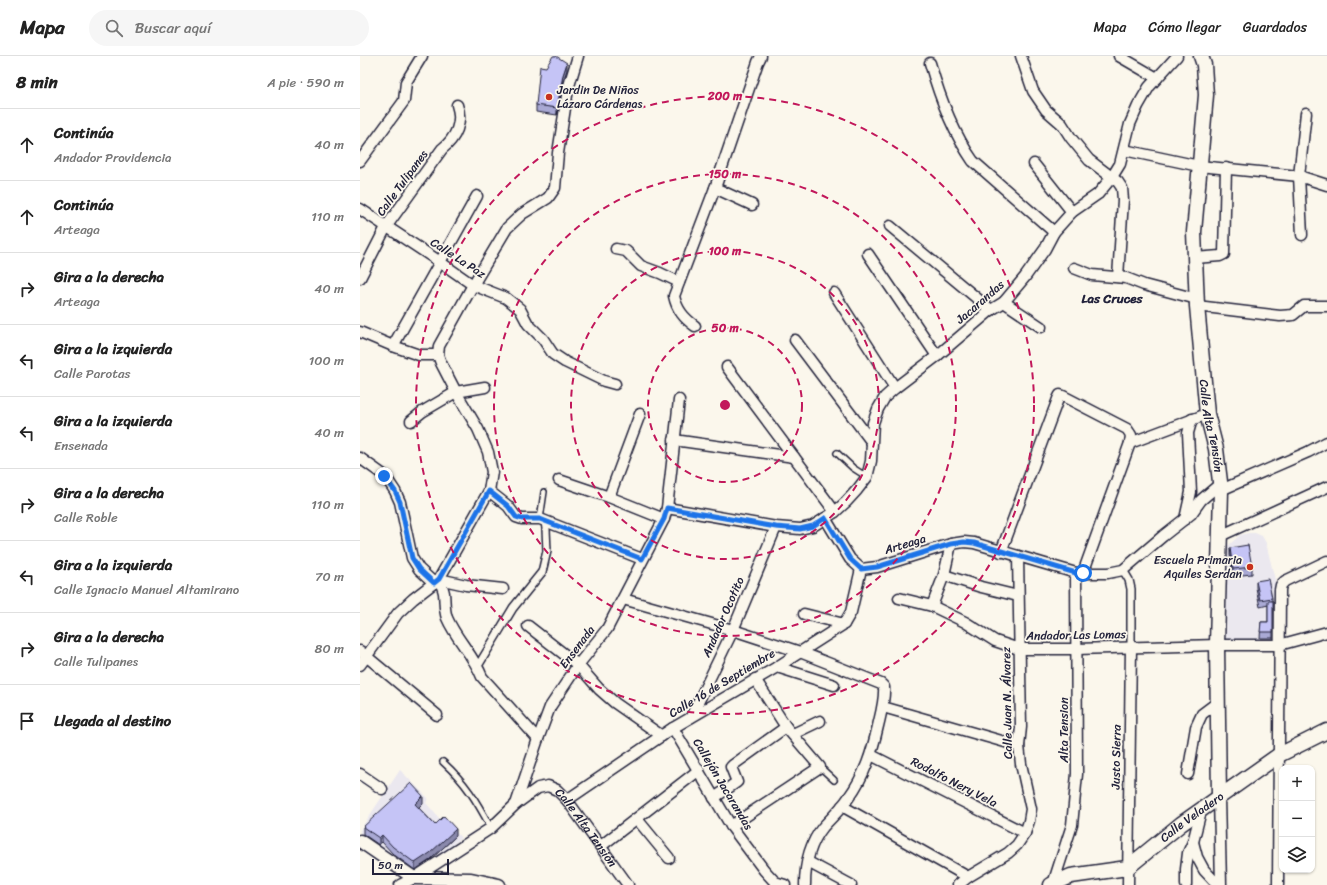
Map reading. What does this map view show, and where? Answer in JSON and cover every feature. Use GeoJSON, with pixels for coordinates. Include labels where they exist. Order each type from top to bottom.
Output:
{"type":"FeatureCollection","features":[{"type":"Feature","properties":{"kind":"main road","name":"Calle Alta Tensión"},"geometry":{"type":"LineString","coordinates":[[1201,56],[1204,65],[1206,95],[1194,232],[1197,302],[1207,414],[1216,449],[1221,487],[1216,645],[1219,797]]}},
{"type":"Feature","properties":{"kind":"main road","name":"Calle Veladero"},"geometry":{"type":"LineString","coordinates":[[1127,868],[1181,824],[1279,755],[1327,731]]}},
{"type":"Feature","properties":{"kind":"main road"},"geometry":{"type":"LineString","coordinates":[[1052,885],[1071,876],[1127,868]]}},
{"type":"Feature","properties":{"kind":"street"},"geometry":{"type":"LineString","coordinates":[[360,162],[404,101],[406,82],[422,56]]}},
{"type":"Feature","properties":{"kind":"street"},"geometry":{"type":"LineString","coordinates":[[360,665],[363,653],[398,613],[436,581],[489,491],[492,472],[488,452],[478,429],[456,392],[438,355],[439,346],[507,228],[522,214],[548,198],[555,188],[558,154],[568,89],[578,56]]}},
{"type":"Feature","properties":{"kind":"street"},"geometry":{"type":"LineString","coordinates":[[695,326],[681,314],[675,303],[674,296],[715,188],[761,56]]}},
{"type":"Feature","properties":{"kind":"street"},"geometry":{"type":"LineString","coordinates":[[1021,56],[1033,91],[1046,110],[1062,124],[1071,138],[1089,160],[1118,182],[1122,188],[1123,200],[1118,277]]}},
{"type":"Feature","properties":{"kind":"street"},"geometry":{"type":"LineString","coordinates":[[1119,56],[1157,78]]}},
{"type":"Feature","properties":{"kind":"street","name":"Jacarandas"},"geometry":{"type":"LineString","coordinates":[[667,508],[776,527],[800,529],[813,526],[835,512],[857,490],[867,477],[871,461],[873,423],[878,409],[885,397],[937,356],[991,310],[1004,302],[1045,249],[1054,232],[1072,212],[1098,194],[1112,178],[1120,164],[1130,124],[1138,106],[1149,87],[1177,56]]}},
{"type":"Feature","properties":{"kind":"street"},"geometry":{"type":"LineString","coordinates":[[930,63],[936,87],[944,106],[966,151],[973,161],[1054,232]]}},
{"type":"Feature","properties":{"kind":"street","name":"Calle Tulipanes"},"geometry":{"type":"LineString","coordinates":[[360,278],[386,227],[442,149],[451,142],[457,130],[459,120],[460,111],[457,105]]}},
{"type":"Feature","properties":{"kind":"street"},"geometry":{"type":"LineString","coordinates":[[1302,235],[1299,176],[1306,113]]}},
{"type":"Feature","properties":{"kind":"street"},"geometry":{"type":"LineString","coordinates":[[1124,150],[1199,166],[1299,176],[1327,186]]}},
{"type":"Feature","properties":{"kind":"street"},"geometry":{"type":"LineString","coordinates":[[1034,164],[1072,212]]}},
{"type":"Feature","properties":{"kind":"street"},"geometry":{"type":"LineString","coordinates":[[1195,258],[1220,256],[1224,254],[1226,168]]}},
{"type":"Feature","properties":{"kind":"street"},"geometry":{"type":"LineString","coordinates":[[715,188],[752,205]]}},
{"type":"Feature","properties":{"kind":"street"},"geometry":{"type":"LineString","coordinates":[[393,346],[477,196]]}},
{"type":"Feature","properties":{"kind":"street","name":"Calle La Paz"},"geometry":{"type":"LineString","coordinates":[[360,209],[473,285],[506,298],[520,308],[528,324],[543,339],[553,354],[604,381],[615,384]]}},
{"type":"Feature","properties":{"kind":"street"},"geometry":{"type":"LineString","coordinates":[[890,226],[991,310]]}},
{"type":"Feature","properties":{"kind":"street"},"geometry":{"type":"LineString","coordinates":[[616,249],[626,251],[641,266],[679,282]]}},
{"type":"Feature","properties":{"kind":"street"},"geometry":{"type":"LineString","coordinates":[[868,254],[937,356]]}},
{"type":"Feature","properties":{"kind":"street"},"geometry":{"type":"LineString","coordinates":[[1074,268],[1092,275],[1118,277],[1197,302],[1280,316],[1293,315],[1304,306],[1327,306]]}},
{"type":"Feature","properties":{"kind":"street"},"geometry":{"type":"LineString","coordinates":[[834,293],[895,388]]}},
{"type":"Feature","properties":{"kind":"street"},"geometry":{"type":"LineString","coordinates":[[1004,302],[1041,327]]}},
{"type":"Feature","properties":{"kind":"street"},"geometry":{"type":"LineString","coordinates":[[360,332],[419,355],[438,355]]}},
{"type":"Feature","properties":{"kind":"street"},"geometry":{"type":"LineString","coordinates":[[795,340],[871,441]]}},
{"type":"Feature","properties":{"kind":"street"},"geometry":{"type":"LineString","coordinates":[[727,367],[835,512]]}},
{"type":"Feature","properties":{"kind":"street"},"geometry":{"type":"LineString","coordinates":[[411,421],[422,412],[456,392],[486,387]]}},
{"type":"Feature","properties":{"kind":"street"},"geometry":{"type":"LineString","coordinates":[[1001,552],[1060,395],[1128,429],[1130,439],[1207,414]]}},
{"type":"Feature","properties":{"kind":"street","name":"Ensenada"},"geometry":{"type":"LineString","coordinates":[[516,804],[550,707],[578,665],[607,629],[664,519],[667,508],[679,400]]}},
{"type":"Feature","properties":{"kind":"street"},"geometry":{"type":"LineString","coordinates":[[609,497],[640,414]]}},
{"type":"Feature","properties":{"kind":"street"},"geometry":{"type":"LineString","coordinates":[[1184,519],[1191,492],[1188,433],[1192,419]]}},
{"type":"Feature","properties":{"kind":"street","name":"Alta Tension"},"geometry":{"type":"LineString","coordinates":[[1052,885],[1072,825],[1077,774],[1076,649],[1079,573],[1130,439]]}},
{"type":"Feature","properties":{"kind":"street"},"geometry":{"type":"LineString","coordinates":[[674,440],[794,457]]}},
{"type":"Feature","properties":{"kind":"street"},"geometry":{"type":"LineString","coordinates":[[1131,647],[1131,589],[1129,580],[1123,570],[1191,514],[1200,500],[1221,487],[1308,452],[1327,442]]}},
{"type":"Feature","properties":{"kind":"street"},"geometry":{"type":"LineString","coordinates":[[360,458],[384,476],[395,491],[400,502],[412,558],[419,569],[436,581],[444,594],[444,606],[447,618],[457,636],[478,666],[482,677],[538,739]]}},
{"type":"Feature","properties":{"kind":"street"},"geometry":{"type":"LineString","coordinates":[[559,480],[609,497],[664,519]]}},
{"type":"Feature","properties":{"kind":"street"},"geometry":{"type":"LineString","coordinates":[[1220,536],[1327,487]]}},
{"type":"Feature","properties":{"kind":"street"},"geometry":{"type":"LineString","coordinates":[[489,491],[508,506],[516,517],[522,519],[542,520],[642,559]]}},
{"type":"Feature","properties":{"kind":"street"},"geometry":{"type":"LineString","coordinates":[[804,614],[844,624],[851,612],[861,569],[850,559],[825,518]]}},
{"type":"Feature","properties":{"kind":"street"},"geometry":{"type":"LineString","coordinates":[[478,666],[513,608],[542,572],[547,551],[546,529],[542,520]]}},
{"type":"Feature","properties":{"kind":"street","name":"Andador Ocotito"},"geometry":{"type":"LineString","coordinates":[[691,717],[733,630],[776,527]]}},
{"type":"Feature","properties":{"kind":"street","name":"Arteaga"},"geometry":{"type":"LineString","coordinates":[[861,569],[877,567],[951,544],[964,542],[974,543],[1001,552],[1079,573],[1108,573],[1123,570]]}},
{"type":"Feature","properties":{"kind":"street"},"geometry":{"type":"LineString","coordinates":[[932,606],[944,575],[951,544]]}},
{"type":"Feature","properties":{"kind":"street","name":"Calle Juan N. Álvarez"},"geometry":{"type":"LineString","coordinates":[[958,885],[968,877],[1008,853],[1017,845],[1025,833],[1029,821],[1031,809],[1021,764],[1019,746],[1021,727],[1018,556]]}},
{"type":"Feature","properties":{"kind":"street"},"geometry":{"type":"LineString","coordinates":[[1278,885],[1280,590],[1281,585],[1285,581],[1327,562]]}},
{"type":"Feature","properties":{"kind":"street"},"geometry":{"type":"LineString","coordinates":[[944,575],[981,587],[1018,596]]}},
{"type":"Feature","properties":{"kind":"street"},"geometry":{"type":"LineString","coordinates":[[436,581],[503,589]]}},
{"type":"Feature","properties":{"kind":"street","name":"Andador Las Lomas"},"geometry":{"type":"LineString","coordinates":[[899,598],[932,606],[965,622],[995,641],[1019,649],[1279,645],[1327,632]]}},
{"type":"Feature","properties":{"kind":"street"},"geometry":{"type":"LineString","coordinates":[[623,599],[733,630],[800,652],[881,684],[884,687],[883,707],[871,755],[859,783],[842,806],[822,828],[812,846],[805,875],[805,885]]}},
{"type":"Feature","properties":{"kind":"street","name":"Calle 16 de Septiembre"},"geometry":{"type":"LineString","coordinates":[[567,800],[673,728],[777,667],[844,624]]}},
{"type":"Feature","properties":{"kind":"street"},"geometry":{"type":"LineString","coordinates":[[528,626],[578,665],[599,689],[615,703],[662,736]]}},
{"type":"Feature","properties":{"kind":"street","name":"Justo Sierra"},"geometry":{"type":"LineString","coordinates":[[1128,885],[1127,868],[1131,647]]}},
{"type":"Feature","properties":{"kind":"street"},"geometry":{"type":"LineString","coordinates":[[363,653],[437,715]]}},
{"type":"Feature","properties":{"kind":"street"},"geometry":{"type":"LineString","coordinates":[[777,667],[834,685]]}},
{"type":"Feature","properties":{"kind":"street"},"geometry":{"type":"LineString","coordinates":[[731,826],[820,767],[789,731],[755,679]]}},
{"type":"Feature","properties":{"kind":"street"},"geometry":{"type":"LineString","coordinates":[[1188,774],[1196,727],[1202,714],[1218,702]]}},
{"type":"Feature","properties":{"kind":"street"},"geometry":{"type":"LineString","coordinates":[[883,707],[1019,746]]}},
{"type":"Feature","properties":{"kind":"street"},"geometry":{"type":"LineString","coordinates":[[714,798],[737,782],[731,769],[733,765],[789,731],[820,721]]}},
{"type":"Feature","properties":{"kind":"street","name":"Callejón Jacarandas"},"geometry":{"type":"LineString","coordinates":[[673,728],[731,826],[764,870],[775,882],[785,885]]}},
{"type":"Feature","properties":{"kind":"street","name":"Rodolfo Nery Vela"},"geometry":{"type":"LineString","coordinates":[[871,755],[1025,833]]}},
{"type":"Feature","properties":{"kind":"street"},"geometry":{"type":"LineString","coordinates":[[601,846],[699,770]]}},
{"type":"Feature","properties":{"kind":"street"},"geometry":{"type":"LineString","coordinates":[[360,774],[382,789]]}},
{"type":"Feature","properties":{"kind":"street","name":"Calle Alta Tensión"},"geometry":{"type":"LineString","coordinates":[[400,885],[414,878],[491,828],[516,804],[538,788],[548,786],[558,790],[567,800],[628,885]]}},
{"type":"Feature","properties":{"kind":"street"},"geometry":{"type":"LineString","coordinates":[[1219,797],[1221,885]]}},
{"type":"Feature","properties":{"kind":"street"},"geometry":{"type":"LineString","coordinates":[[842,806],[968,877]]}},
{"type":"Feature","properties":{"kind":"street"},"geometry":{"type":"LineString","coordinates":[[1186,885],[1188,853],[1193,842],[1201,811]]}},
{"type":"Feature","properties":{"kind":"street"},"geometry":{"type":"LineString","coordinates":[[637,819],[669,858]]}},
{"type":"Feature","properties":{"kind":"street"},"geometry":{"type":"LineString","coordinates":[[360,840],[414,878],[427,885]]}},
{"type":"Feature","properties":{"kind":"street"},"geometry":{"type":"LineString","coordinates":[[1193,842],[1204,870],[1218,885]]}},
{"type":"Feature","properties":{"kind":"street"},"geometry":{"type":"LineString","coordinates":[[808,862],[851,885]]}},
{"type":"Feature","properties":{"kind":"street"},"geometry":{"type":"LineString","coordinates":[[414,878],[471,879],[499,885]]}},
{"type":"Feature","properties":{"kind":"lane"},"geometry":{"type":"LineString","coordinates":[[837,453],[867,477]]}},
{"type":"Feature","properties":{"kind":"lane"},"geometry":{"type":"LineString","coordinates":[[542,520],[544,492]]}},
{"type":"Feature","properties":{"kind":"lane"},"geometry":{"type":"LineString","coordinates":[[443,762],[468,788],[491,828]]}},
{"type":"Feature","properties":{"kind":"lane"},"geometry":{"type":"LineString","coordinates":[[820,767],[834,780]]}},
{"type":"Feature","properties":{"kind":"shaded area","name":"Escuela Primaria Aquiles Serdan"},"geometry":{"type":"Polygon","coordinates":[[[1255,533],[1262,536],[1266,543],[1277,588],[1276,640],[1226,640],[1228,546],[1240,535],[1255,533]]]}},
{"type":"Feature","properties":{"kind":"shaded area"},"geometry":{"type":"Polygon","coordinates":[[[400,770],[428,798],[426,803],[439,818],[446,820],[461,838],[415,876],[360,836],[360,830],[400,770]]]}},
{"type":"Feature","properties":{"kind":"building","name":"Jardin De Niños Lázaro Cárdenas"},"geometry":{"type":"Polygon","coordinates":[[[553,56],[556,56],[567,63],[563,75],[557,108],[536,105],[540,66],[546,67],[553,56]]]}},
{"type":"Feature","properties":{"kind":"building"},"geometry":{"type":"Polygon","coordinates":[[[1248,545],[1252,567],[1233,569],[1230,548],[1248,545]]]}},
{"type":"Feature","properties":{"kind":"building"},"geometry":{"type":"Polygon","coordinates":[[[1268,579],[1272,598],[1260,600],[1256,581],[1268,579]]]}},
{"type":"Feature","properties":{"kind":"building"},"geometry":{"type":"Polygon","coordinates":[[[1268,601],[1273,601],[1273,632],[1260,632],[1261,622],[1268,622],[1268,601]]]}},
{"type":"Feature","properties":{"kind":"building"},"geometry":{"type":"Polygon","coordinates":[[[411,783],[423,796],[415,804],[435,825],[444,816],[456,829],[430,853],[415,863],[393,847],[382,835],[379,838],[363,827],[411,783]]]}},
{"type":"Feature","properties":{"kind":"place","name":"Jardin De Niños Lázaro Cárdenas"},"geometry":{"type":"Point","coordinates":[549,97]}},
{"type":"Feature","properties":{"kind":"place","name":"Escuela Primaria Aquiles Serdan"},"geometry":{"type":"Point","coordinates":[1250,567]}},
{"type":"Feature","properties":{"kind":"district","name":"Las Cruces"},"geometry":{"type":"Point","coordinates":[1112,298]}},
{"type":"Feature","properties":{"kind":"route"},"geometry":{"type":"LineString","coordinates":[[384,476],[395,491],[400,502],[412,558],[419,569],[434,583],[439,579],[489,491],[508,506],[516,517],[522,519],[540,519],[642,559],[664,519],[667,508],[776,527],[800,529],[813,526],[825,518],[850,559],[861,569],[877,567],[951,544],[964,542],[974,543],[1076,573],[1083,573]]}}]}
